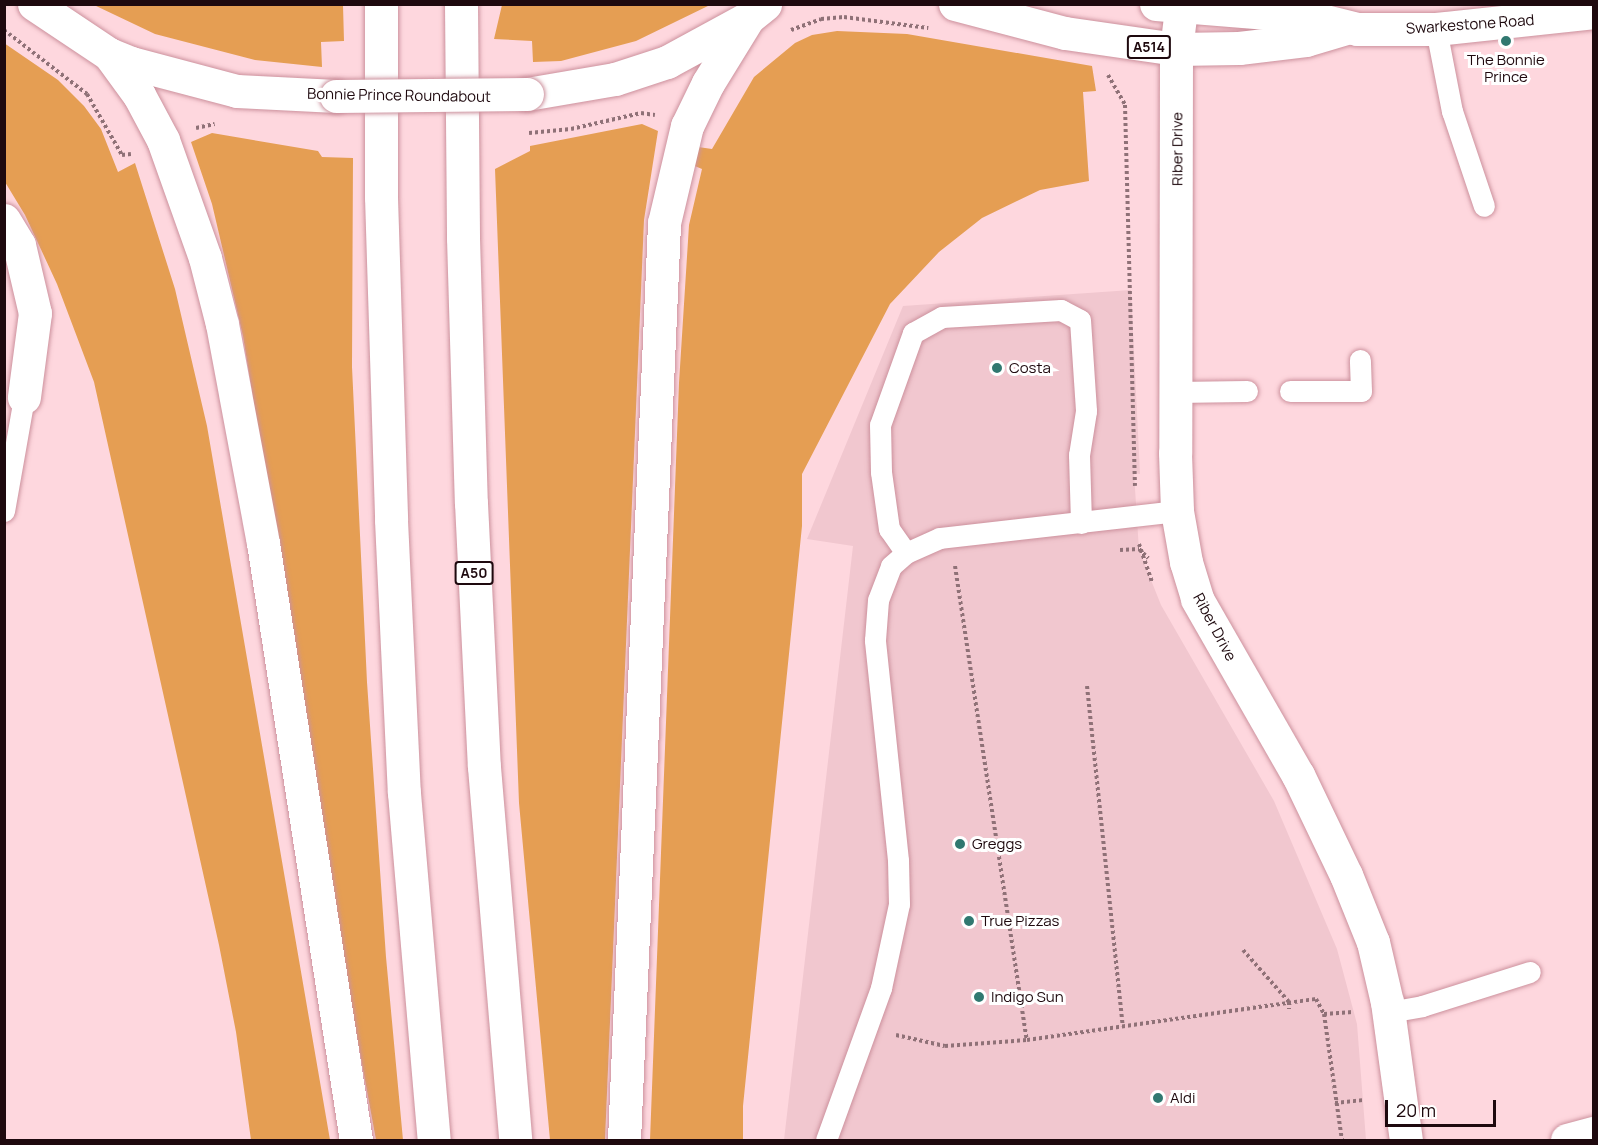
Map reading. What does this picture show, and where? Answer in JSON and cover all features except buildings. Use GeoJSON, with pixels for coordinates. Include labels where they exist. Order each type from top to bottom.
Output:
{"type":"FeatureCollection","features":[{"type":"Feature","properties":{"kind":"main road","name":"Bonnie Prince Roundabout"},"geometry":{"type":"LineString","coordinates":[[34,4],[110,54],[169,74],[237,91],[336,96],[527,94],[615,79],[667,62],[757,11]]}},
{"type":"Feature","properties":{"kind":"main road"},"geometry":{"type":"LineString","coordinates":[[381,4],[381,197],[391,520],[404,793],[434,1140]]}},
{"type":"Feature","properties":{"kind":"main road","name":"A50"},"geometry":{"type":"LineString","coordinates":[[461,4],[463,238],[471,503],[484,767],[515,1140]]}},
{"type":"Feature","properties":{"kind":"main road","name":"Swarkestone Road"},"geometry":{"type":"LineString","coordinates":[[1168,7],[1305,16],[1346,28],[1436,29],[1593,12]]}},
{"type":"Feature","properties":{"kind":"main road","name":"Riber Drive"},"geometry":{"type":"LineString","coordinates":[[1168,7],[1176,49],[1177,511],[1186,562],[1197,600],[1298,775],[1346,875],[1373,942],[1389,1012],[1406,1140]]}},
{"type":"Feature","properties":{"kind":"main road"},"geometry":{"type":"LineString","coordinates":[[624,1140],[664,223],[687,126],[708,83],[757,11]]}},
{"type":"Feature","properties":{"kind":"main road","name":"Swarkestone Road"},"geometry":{"type":"LineString","coordinates":[[946,17],[1176,49],[1239,48],[1306,40],[1346,28]]}},
{"type":"Feature","properties":{"kind":"main road"},"geometry":{"type":"LineString","coordinates":[[110,54],[139,95],[163,140],[201,247],[222,324],[263,543],[356,1140]]}},
{"type":"Feature","properties":{"kind":"main road"},"geometry":{"type":"LineString","coordinates":[[4,220],[19,245],[35,313],[24,397]]}},
{"type":"Feature","properties":{"kind":"main road"},"geometry":{"type":"LineString","coordinates":[[1568,1140],[1593,1132]]}},
{"type":"Feature","properties":{"kind":"lane"},"geometry":{"type":"LineString","coordinates":[[1436,29],[1452,111],[1484,206]]}},
{"type":"Feature","properties":{"kind":"lane"},"geometry":{"type":"LineString","coordinates":[[906,553],[889,529],[881,472],[880,424],[913,333],[942,317],[1061,310],[1080,320],[1086,411],[1079,455],[1081,523]]}},
{"type":"Feature","properties":{"kind":"lane"},"geometry":{"type":"LineString","coordinates":[[1290,391],[1361,391],[1360,360]]}},
{"type":"Feature","properties":{"kind":"lane"},"geometry":{"type":"LineString","coordinates":[[1175,392],[1246,391]]}},
{"type":"Feature","properties":{"kind":"lane"},"geometry":{"type":"LineString","coordinates":[[4,511],[24,397]]}},
{"type":"Feature","properties":{"kind":"lane"},"geometry":{"type":"LineString","coordinates":[[826,1140],[881,988],[899,904],[898,860],[875,640],[878,600],[891,566],[906,553],[940,538],[1177,511]]}},
{"type":"Feature","properties":{"kind":"lane"},"geometry":{"type":"LineString","coordinates":[[1389,1012],[1422,1006],[1530,972]]}},
{"type":"Feature","properties":{"kind":"path"},"geometry":{"type":"LineString","coordinates":[[785,34],[812,21],[844,17],[946,17]]}},
{"type":"Feature","properties":{"kind":"path"},"geometry":{"type":"LineString","coordinates":[[529,133],[572,129],[641,113],[687,126]]}},
{"type":"Feature","properties":{"kind":"path"},"geometry":{"type":"LineString","coordinates":[[1117,550],[1139,549],[1160,571],[1186,562]]}},
{"type":"Feature","properties":{"kind":"path"},"geometry":{"type":"LineString","coordinates":[[965,562],[954,563],[1027,1040]]}},
{"type":"Feature","properties":{"kind":"path"},"geometry":{"type":"LineString","coordinates":[[1087,686],[1123,1026]]}},
{"type":"Feature","properties":{"kind":"path"},"geometry":{"type":"LineString","coordinates":[[1244,950],[1289,1002],[1290,1009]]}},
{"type":"Feature","properties":{"kind":"path"},"geometry":{"type":"LineString","coordinates":[[866,1028],[945,1046],[1027,1040],[1316,999],[1324,1014],[1342,1140]]}},
{"type":"Feature","properties":{"kind":"path"},"geometry":{"type":"LineString","coordinates":[[1324,1014],[1354,1012]]}},
{"type":"Feature","properties":{"kind":"path"},"geometry":{"type":"LineString","coordinates":[[1335,1103],[1366,1100]]}},
{"type":"Feature","properties":{"kind":"shaded area"},"geometry":{"type":"Polygon","coordinates":[[[502,4],[710,5],[636,41],[561,61],[533,62],[532,41],[494,39],[502,4]]]}},
{"type":"Feature","properties":{"kind":"shaded area"},"geometry":{"type":"Polygon","coordinates":[[[94,5],[343,5],[344,41],[321,42],[322,67],[255,60],[155,34],[94,5]]]}},
{"type":"Feature","properties":{"kind":"shaded area"},"geometry":{"type":"Polygon","coordinates":[[[837,31],[907,34],[1092,66],[1096,91],[1083,92],[1089,181],[1040,190],[982,218],[939,252],[890,304],[802,474],[802,526],[743,1106],[743,1140],[650,1140],[679,383],[689,225],[702,169],[690,164],[698,147],[712,149],[754,77],[795,43],[812,35],[837,31]]]}},
{"type":"Feature","properties":{"kind":"shaded area"},"geometry":{"type":"Polygon","coordinates":[[[4,43],[58,80],[84,106],[101,129],[118,172],[135,163],[175,289],[207,426],[330,1140],[251,1140],[236,1032],[219,945],[94,382],[57,284],[25,215],[5,182],[4,43]]]}},
{"type":"Feature","properties":{"kind":"shaded area"},"geometry":{"type":"Polygon","coordinates":[[[642,124],[658,131],[644,220],[605,1140],[550,1140],[519,803],[495,169],[530,151],[530,146],[642,124]]]}},
{"type":"Feature","properties":{"kind":"shaded area"},"geometry":{"type":"Polygon","coordinates":[[[212,133],[318,151],[322,157],[353,158],[352,367],[367,682],[386,957],[403,1140],[376,1140],[344,966],[243,336],[212,204],[191,142],[212,133]]]}},
{"type":"Feature","properties":{"kind":"shaded area"},"geometry":{"type":"Polygon","coordinates":[[[1131,290],[1140,474],[1134,473],[1139,550],[1161,605],[1274,801],[1337,949],[1357,1024],[1366,1140],[784,1140],[853,546],[807,539],[903,306],[1131,290]]]}},
{"type":"Feature","properties":{"kind":"place","name":"The Bonnie Prince"},"geometry":{"type":"Point","coordinates":[1506,41]}},
{"type":"Feature","properties":{"kind":"place","name":"Costa"},"geometry":{"type":"Point","coordinates":[997,368]}},
{"type":"Feature","properties":{"kind":"place","name":"Greggs"},"geometry":{"type":"Point","coordinates":[960,844]}},
{"type":"Feature","properties":{"kind":"place","name":"True Pizzas"},"geometry":{"type":"Point","coordinates":[969,921]}},
{"type":"Feature","properties":{"kind":"place","name":"Indigo Sun"},"geometry":{"type":"Point","coordinates":[979,997]}},
{"type":"Feature","properties":{"kind":"place","name":"Aldi"},"geometry":{"type":"Point","coordinates":[1158,1098]}}]}
